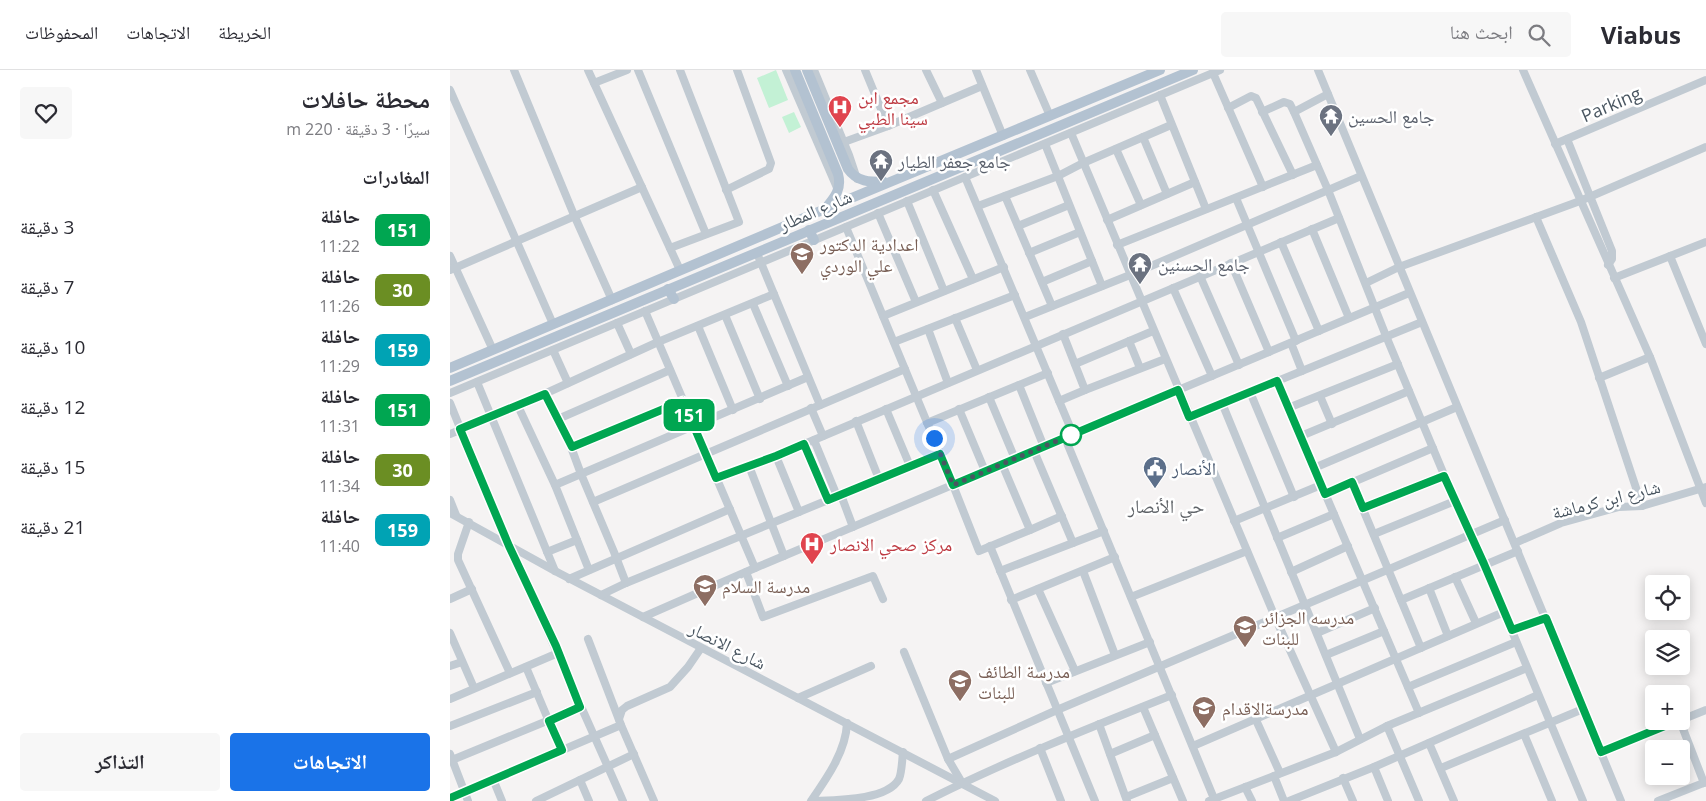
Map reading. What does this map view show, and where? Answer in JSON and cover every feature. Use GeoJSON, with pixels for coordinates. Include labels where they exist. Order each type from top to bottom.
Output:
{"type":"FeatureCollection","features":[{"type":"Feature","properties":{"kind":"main road"},"geometry":{"type":"LineString","coordinates":[[795,70],[810,118],[821,133],[836,143]]}},
{"type":"Feature","properties":{"kind":"main road"},"geometry":{"type":"LineString","coordinates":[[806,70],[848,169],[857,178],[868,182],[890,182]]}},
{"type":"Feature","properties":{"kind":"main road"},"geometry":{"type":"LineString","coordinates":[[1160,70],[1166,74],[1167,81]]}},
{"type":"Feature","properties":{"kind":"main road","name":"شارع المطار"},"geometry":{"type":"LineString","coordinates":[[450,368],[1160,70]]}},
{"type":"Feature","properties":{"kind":"main road","name":"شارع المطار"},"geometry":{"type":"LineString","coordinates":[[450,381],[1188,71]]}},
{"type":"Feature","properties":{"kind":"main road"},"geometry":{"type":"LineString","coordinates":[[821,133],[827,133],[831,128]]}},
{"type":"Feature","properties":{"kind":"main road"},"geometry":{"type":"LineString","coordinates":[[825,209],[838,191],[840,181],[836,143]]}},
{"type":"Feature","properties":{"kind":"main road"},"geometry":{"type":"LineString","coordinates":[[809,230],[814,240]]}},
{"type":"Feature","properties":{"kind":"main road"},"geometry":{"type":"LineString","coordinates":[[718,255],[718,262],[723,266]]}},
{"type":"Feature","properties":{"kind":"main road"},"geometry":{"type":"LineString","coordinates":[[694,264],[698,268],[699,276]]}},
{"type":"Feature","properties":{"kind":"main road"},"geometry":{"type":"LineString","coordinates":[[668,288],[674,299]]}},
{"type":"Feature","properties":{"kind":"main road"},"geometry":{"type":"LineString","coordinates":[[515,353],[520,364]]}},
{"type":"Feature","properties":{"kind":"street"},"geometry":{"type":"LineString","coordinates":[[514,70],[574,215],[612,300]]}},
{"type":"Feature","properties":{"kind":"street"},"geometry":{"type":"LineString","coordinates":[[588,70],[680,270]]}},
{"type":"Feature","properties":{"kind":"street"},"geometry":{"type":"LineString","coordinates":[[594,83],[627,70]]}},
{"type":"Feature","properties":{"kind":"street"},"geometry":{"type":"LineString","coordinates":[[638,70],[706,234]]}},
{"type":"Feature","properties":{"kind":"street"},"geometry":{"type":"LineString","coordinates":[[670,248],[739,222],[680,70]]}},
{"type":"Feature","properties":{"kind":"street"},"geometry":{"type":"LineString","coordinates":[[726,190],[769,169],[771,166],[737,70]]}},
{"type":"Feature","properties":{"kind":"street"},"geometry":{"type":"LineString","coordinates":[[786,70],[810,118],[838,191]]}},
{"type":"Feature","properties":{"kind":"street"},"geometry":{"type":"LineString","coordinates":[[814,70],[836,143],[888,126],[982,86]]}},
{"type":"Feature","properties":{"kind":"street"},"geometry":{"type":"LineString","coordinates":[[865,70],[888,126]]}},
{"type":"Feature","properties":{"kind":"street"},"geometry":{"type":"LineString","coordinates":[[926,70],[942,103]]}},
{"type":"Feature","properties":{"kind":"street"},"geometry":{"type":"LineString","coordinates":[[976,70],[1003,136]]}},
{"type":"Feature","properties":{"kind":"street"},"geometry":{"type":"LineString","coordinates":[[1030,70],[1050,116]]}},
{"type":"Feature","properties":{"kind":"street"},"geometry":{"type":"LineString","coordinates":[[1318,70],[1621,801]]}},
{"type":"Feature","properties":{"kind":"street"},"geometry":{"type":"LineString","coordinates":[[1523,70],[1650,358],[1703,488],[1706,503]]}},
{"type":"Feature","properties":{"kind":"street"},"geometry":{"type":"LineString","coordinates":[[450,394],[1216,71],[1228,108],[1262,187]]}},
{"type":"Feature","properties":{"kind":"street","name":"Parking"},"geometry":{"type":"LineString","coordinates":[[1555,144],[1706,80]]}},
{"type":"Feature","properties":{"kind":"street"},"geometry":{"type":"LineString","coordinates":[[450,90],[554,324]]}},
{"type":"Feature","properties":{"kind":"street"},"geometry":{"type":"LineString","coordinates":[[1294,112],[1328,94]]}},
{"type":"Feature","properties":{"kind":"street"},"geometry":{"type":"LineString","coordinates":[[1160,95],[1206,209]]}},
{"type":"Feature","properties":{"kind":"street"},"geometry":{"type":"LineString","coordinates":[[1228,108],[1254,96],[1293,174]]}},
{"type":"Feature","properties":{"kind":"street"},"geometry":{"type":"LineString","coordinates":[[1262,112],[1284,102],[1290,104],[1294,112],[1328,190],[1444,476],[1484,564],[1583,801]]}},
{"type":"Feature","properties":{"kind":"street"},"geometry":{"type":"LineString","coordinates":[[978,206],[1058,176],[1083,163],[1171,125]]}},
{"type":"Feature","properties":{"kind":"street"},"geometry":{"type":"LineString","coordinates":[[1070,133],[1189,417],[1275,617],[1336,752]]}},
{"type":"Feature","properties":{"kind":"street"},"geometry":{"type":"LineString","coordinates":[[1143,137],[1167,194]]}},
{"type":"Feature","properties":{"kind":"street"},"geometry":{"type":"LineString","coordinates":[[1567,139],[1612,251],[1612,259],[1608,265]]}},
{"type":"Feature","properties":{"kind":"street"},"geometry":{"type":"LineString","coordinates":[[1045,144],[1102,286]]}},
{"type":"Feature","properties":{"kind":"street"},"geometry":{"type":"LineString","coordinates":[[1366,283],[1399,267],[1580,201],[1706,147]]}},
{"type":"Feature","properties":{"kind":"street"},"geometry":{"type":"LineString","coordinates":[[1116,149],[1141,205]]}},
{"type":"Feature","properties":{"kind":"street"},"geometry":{"type":"LineString","coordinates":[[1117,245],[1317,165]]}},
{"type":"Feature","properties":{"kind":"street"},"geometry":{"type":"LineString","coordinates":[[1024,317],[1130,275],[1361,176]]}},
{"type":"Feature","properties":{"kind":"street"},"geometry":{"type":"LineString","coordinates":[[965,177],[1073,434]]}},
{"type":"Feature","properties":{"kind":"street"},"geometry":{"type":"LineString","coordinates":[[1107,220],[1195,182]]}},
{"type":"Feature","properties":{"kind":"street"},"geometry":{"type":"LineString","coordinates":[[452,269],[642,187]]}},
{"type":"Feature","properties":{"kind":"street"},"geometry":{"type":"LineString","coordinates":[[933,190],[973,279]]}},
{"type":"Feature","properties":{"kind":"street"},"geometry":{"type":"LineString","coordinates":[[1005,196],[1052,306]]}},
{"type":"Feature","properties":{"kind":"street"},"geometry":{"type":"LineString","coordinates":[[1236,198],[1259,251],[1302,371]]}},
{"type":"Feature","properties":{"kind":"street"},"geometry":{"type":"LineString","coordinates":[[907,201],[944,291]]}},
{"type":"Feature","properties":{"kind":"street"},"geometry":{"type":"LineString","coordinates":[[1018,226],[1069,205]]}},
{"type":"Feature","properties":{"kind":"street"},"geometry":{"type":"LineString","coordinates":[[878,213],[916,302]]}},
{"type":"Feature","properties":{"kind":"street"},"geometry":{"type":"LineString","coordinates":[[1536,217],[1582,322],[1642,506]]}},
{"type":"Feature","properties":{"kind":"street"},"geometry":{"type":"LineString","coordinates":[[716,478],[776,456],[1339,218]]}},
{"type":"Feature","properties":{"kind":"street"},"geometry":{"type":"LineString","coordinates":[[846,227],[979,551],[1062,516]]}},
{"type":"Feature","properties":{"kind":"street"},"geometry":{"type":"LineString","coordinates":[[1312,229],[1349,318]]}},
{"type":"Feature","properties":{"kind":"street"},"geometry":{"type":"LineString","coordinates":[[1030,253],[1080,232]]}},
{"type":"Feature","properties":{"kind":"street"},"geometry":{"type":"LineString","coordinates":[[1281,242],[1320,331]]}},
{"type":"Feature","properties":{"kind":"street"},"geometry":{"type":"LineString","coordinates":[[1614,278],[1706,242]]}},
{"type":"Feature","properties":{"kind":"street"},"geometry":{"type":"LineString","coordinates":[[756,252],[820,405]]}},
{"type":"Feature","properties":{"kind":"street"},"geometry":{"type":"LineString","coordinates":[[450,256],[452,269],[493,350]]}},
{"type":"Feature","properties":{"kind":"street"},"geometry":{"type":"LineString","coordinates":[[1670,256],[1706,344]]}},
{"type":"Feature","properties":{"kind":"street"},"geometry":{"type":"LineString","coordinates":[[1042,282],[1092,261]]}},
{"type":"Feature","properties":{"kind":"street"},"geometry":{"type":"LineString","coordinates":[[1230,263],[1270,352]]}},
{"type":"Feature","properties":{"kind":"street"},"geometry":{"type":"LineString","coordinates":[[883,316],[1004,267]]}},
{"type":"Feature","properties":{"kind":"street"},"geometry":{"type":"LineString","coordinates":[[1200,276],[1239,364]]}},
{"type":"Feature","properties":{"kind":"street"},"geometry":{"type":"LineString","coordinates":[[1173,288],[1212,376]]}},
{"type":"Feature","properties":{"kind":"street"},"geometry":{"type":"LineString","coordinates":[[643,617],[755,568],[1410,293]]}},
{"type":"Feature","properties":{"kind":"street"},"geometry":{"type":"LineString","coordinates":[[450,434],[518,406],[658,342],[774,294]]}},
{"type":"Feature","properties":{"kind":"street"},"geometry":{"type":"LineString","coordinates":[[894,342],[1015,295]]}},
{"type":"Feature","properties":{"kind":"street"},"geometry":{"type":"LineString","coordinates":[[753,304],[788,386]]}},
{"type":"Feature","properties":{"kind":"street"},"geometry":{"type":"LineString","coordinates":[[645,312],[755,568]]}},
{"type":"Feature","properties":{"kind":"street"},"geometry":{"type":"LineString","coordinates":[[725,315],[760,399]]}},
{"type":"Feature","properties":{"kind":"street"},"geometry":{"type":"LineString","coordinates":[[956,318],[977,370]]}},
{"type":"Feature","properties":{"kind":"street"},"geometry":{"type":"LineString","coordinates":[[1189,417],[1422,322]]}},
{"type":"Feature","properties":{"kind":"street"},"geometry":{"type":"LineString","coordinates":[[617,323],[631,354]]}},
{"type":"Feature","properties":{"kind":"street"},"geometry":{"type":"LineString","coordinates":[[698,326],[733,410]]}},
{"type":"Feature","properties":{"kind":"street"},"geometry":{"type":"LineString","coordinates":[[928,329],[948,383]]}},
{"type":"Feature","properties":{"kind":"street"},"geometry":{"type":"LineString","coordinates":[[1075,364],[1153,331]]}},
{"type":"Feature","properties":{"kind":"street"},"geometry":{"type":"LineString","coordinates":[[1063,334],[1085,390]]}},
{"type":"Feature","properties":{"kind":"street"},"geometry":{"type":"LineString","coordinates":[[1130,341],[1140,368]]}},
{"type":"Feature","properties":{"kind":"street"},"geometry":{"type":"LineString","coordinates":[[552,350],[568,383]]}},
{"type":"Feature","properties":{"kind":"street"},"geometry":{"type":"LineString","coordinates":[[1599,378],[1650,358]]}},
{"type":"Feature","properties":{"kind":"street"},"geometry":{"type":"LineString","coordinates":[[1059,401],[1165,359]]}},
{"type":"Feature","properties":{"kind":"street"},"geometry":{"type":"LineString","coordinates":[[1288,408],[1398,364]]}},
{"type":"Feature","properties":{"kind":"street"},"geometry":{"type":"LineString","coordinates":[[593,502],[905,369]]}},
{"type":"Feature","properties":{"kind":"street"},"geometry":{"type":"LineString","coordinates":[[558,419],[670,370]]}},
{"type":"Feature","properties":{"kind":"street"},"geometry":{"type":"LineString","coordinates":[[927,423],[1048,373]]}},
{"type":"Feature","properties":{"kind":"street"},"geometry":{"type":"LineString","coordinates":[[554,485],[808,377]]}},
{"type":"Feature","properties":{"kind":"street"},"geometry":{"type":"LineString","coordinates":[[1277,381],[1419,714]]}},
{"type":"Feature","properties":{"kind":"street"},"geometry":{"type":"LineString","coordinates":[[477,382],[555,571]]}},
{"type":"Feature","properties":{"kind":"street"},"geometry":{"type":"LineString","coordinates":[[1019,385],[1044,447]]}},
{"type":"Feature","properties":{"kind":"street"},"geometry":{"type":"LineString","coordinates":[[1301,436],[1409,391]]}},
{"type":"Feature","properties":{"kind":"street"},"geometry":{"type":"LineString","coordinates":[[1250,392],[1294,497]]}},
{"type":"Feature","properties":{"kind":"street"},"geometry":{"type":"LineString","coordinates":[[545,394],[572,447],[580,474],[626,583]]}},
{"type":"Feature","properties":{"kind":"street"},"geometry":{"type":"LineString","coordinates":[[1320,396],[1332,424]]}},
{"type":"Feature","properties":{"kind":"street"},"geometry":{"type":"LineString","coordinates":[[989,397],[1016,458]]}},
{"type":"Feature","properties":{"kind":"street"},"geometry":{"type":"LineString","coordinates":[[572,447],[683,401]]}},
{"type":"Feature","properties":{"kind":"street"},"geometry":{"type":"LineString","coordinates":[[450,403],[509,546],[623,801]]}},
{"type":"Feature","properties":{"kind":"street"},"geometry":{"type":"LineString","coordinates":[[1222,403],[1360,738]]}},
{"type":"Feature","properties":{"kind":"street"},"geometry":{"type":"LineString","coordinates":[[518,406],[554,485],[589,570]]}},
{"type":"Feature","properties":{"kind":"street"},"geometry":{"type":"LineString","coordinates":[[1314,468],[1457,407]]}},
{"type":"Feature","properties":{"kind":"street"},"geometry":{"type":"LineString","coordinates":[[811,408],[823,436]]}},
{"type":"Feature","properties":{"kind":"street"},"geometry":{"type":"LineString","coordinates":[[886,409],[910,466]]}},
{"type":"Feature","properties":{"kind":"street"},"geometry":{"type":"LineString","coordinates":[[959,409],[985,471]]}},
{"type":"Feature","properties":{"kind":"street"},"geometry":{"type":"LineString","coordinates":[[856,421],[879,479]]}},
{"type":"Feature","properties":{"kind":"street"},"geometry":{"type":"LineString","coordinates":[[1065,438],[1193,746],[1213,800],[1336,752],[1360,738],[1387,726],[1527,668]]}},
{"type":"Feature","properties":{"kind":"street"},"geometry":{"type":"LineString","coordinates":[[814,440],[853,527]]}},
{"type":"Feature","properties":{"kind":"street"},"geometry":{"type":"LineString","coordinates":[[804,444],[828,500]]}},
{"type":"Feature","properties":{"kind":"street"},"geometry":{"type":"LineString","coordinates":[[1325,494],[1433,448]]}},
{"type":"Feature","properties":{"kind":"street"},"geometry":{"type":"LineString","coordinates":[[1034,451],[1073,543]]}},
{"type":"Feature","properties":{"kind":"street"},"geometry":{"type":"LineString","coordinates":[[601,595],[940,454]]}},
{"type":"Feature","properties":{"kind":"street"},"geometry":{"type":"LineString","coordinates":[[776,456],[799,512]]}},
{"type":"Feature","properties":{"kind":"street"},"geometry":{"type":"LineString","coordinates":[[1002,464],[1030,530]]}},
{"type":"Feature","properties":{"kind":"street"},"geometry":{"type":"LineString","coordinates":[[749,466],[784,556]]}},
{"type":"Feature","properties":{"kind":"street"},"geometry":{"type":"LineString","coordinates":[[1363,508],[1444,476]]}},
{"type":"Feature","properties":{"kind":"street"},"geometry":{"type":"LineString","coordinates":[[1352,482],[1421,648]]}},
{"type":"Feature","properties":{"kind":"street"},"geometry":{"type":"LineString","coordinates":[[1234,521],[1321,485]]}},
{"type":"Feature","properties":{"kind":"street","name":"شارع ابن كرماشة"},"geometry":{"type":"LineString","coordinates":[[1401,600],[1484,564],[1561,523],[1619,507],[1642,506],[1703,488]]}},
{"type":"Feature","properties":{"kind":"street"},"geometry":{"type":"LineString","coordinates":[[450,500],[453,514]]}},
{"type":"Feature","properties":{"kind":"street"},"geometry":{"type":"LineString","coordinates":[[1374,534],[1455,501]]}},
{"type":"Feature","properties":{"kind":"street"},"geometry":{"type":"LineString","coordinates":[[570,579],[616,557],[730,509]]}},
{"type":"Feature","properties":{"kind":"street","name":"شارع الانصار"},"geometry":{"type":"LineString","coordinates":[[453,514],[570,579],[995,801]]}},
{"type":"Feature","properties":{"kind":"street"},"geometry":{"type":"LineString","coordinates":[[1277,538],[1334,514]]}},
{"type":"Feature","properties":{"kind":"street"},"geometry":{"type":"LineString","coordinates":[[948,759],[1057,710],[1505,520]]}},
{"type":"Feature","properties":{"kind":"street"},"geometry":{"type":"LineString","coordinates":[[469,522],[454,562],[472,590],[510,673]]}},
{"type":"Feature","properties":{"kind":"street"},"geometry":{"type":"LineString","coordinates":[[1000,571],[1104,531]]}},
{"type":"Feature","properties":{"kind":"street"},"geometry":{"type":"LineString","coordinates":[[547,552],[577,540]]}},
{"type":"Feature","properties":{"kind":"street"},"geometry":{"type":"LineString","coordinates":[[990,546],[1096,801]]}},
{"type":"Feature","properties":{"kind":"street"},"geometry":{"type":"LineString","coordinates":[[1291,572],[1348,546]]}},
{"type":"Feature","properties":{"kind":"street"},"geometry":{"type":"LineString","coordinates":[[1131,597],[1247,551]]}},
{"type":"Feature","properties":{"kind":"street"},"geometry":{"type":"LineString","coordinates":[[1011,600],[1115,558]]}},
{"type":"Feature","properties":{"kind":"street"},"geometry":{"type":"LineString","coordinates":[[1083,570],[1114,656]]}},
{"type":"Feature","properties":{"kind":"street"},"geometry":{"type":"LineString","coordinates":[[746,572],[763,617],[873,576],[883,599]]}},
{"type":"Feature","properties":{"kind":"street"},"geometry":{"type":"LineString","coordinates":[[1455,577],[1476,623]]}},
{"type":"Feature","properties":{"kind":"street"},"geometry":{"type":"LineString","coordinates":[[1429,588],[1448,636]]}},
{"type":"Feature","properties":{"kind":"street"},"geometry":{"type":"LineString","coordinates":[[1038,589],[1075,671]]}},
{"type":"Feature","properties":{"kind":"street"},"geometry":{"type":"LineString","coordinates":[[450,599],[472,590]]}},
{"type":"Feature","properties":{"kind":"street"},"geometry":{"type":"LineString","coordinates":[[1317,634],[1375,608]]}},
{"type":"Feature","properties":{"kind":"street"},"geometry":{"type":"LineString","coordinates":[[1193,746],[1311,697],[1504,612]]}},
{"type":"Feature","properties":{"kind":"street"},"geometry":{"type":"LineString","coordinates":[[1512,630],[1546,618]]}},
{"type":"Feature","properties":{"kind":"street"},"geometry":{"type":"LineString","coordinates":[[1326,656],[1384,631]]}},
{"type":"Feature","properties":{"kind":"street"},"geometry":{"type":"LineString","coordinates":[[450,633],[474,688]]}},
{"type":"Feature","properties":{"kind":"street"},"geometry":{"type":"LineString","coordinates":[[588,639],[620,722],[654,801]]}},
{"type":"Feature","properties":{"kind":"street"},"geometry":{"type":"LineString","coordinates":[[1046,683],[1150,642]]}},
{"type":"Feature","properties":{"kind":"street"},"geometry":{"type":"LineString","coordinates":[[1408,687],[1516,642]]}},
{"type":"Feature","properties":{"kind":"street"},"geometry":{"type":"LineString","coordinates":[[620,722],[622,710],[627,706],[670,687],[688,667],[701,648]]}},
{"type":"Feature","properties":{"kind":"street"},"geometry":{"type":"LineString","coordinates":[[904,652],[948,759],[962,783]]}},
{"type":"Feature","properties":{"kind":"street"},"geometry":{"type":"LineString","coordinates":[[450,699],[558,653]]}},
{"type":"Feature","properties":{"kind":"street"},"geometry":{"type":"LineString","coordinates":[[451,663],[462,662]]}},
{"type":"Feature","properties":{"kind":"street"},"geometry":{"type":"LineString","coordinates":[[798,698],[871,666]]}},
{"type":"Feature","properties":{"kind":"street"},"geometry":{"type":"LineString","coordinates":[[526,667],[562,750]]}},
{"type":"Feature","properties":{"kind":"street"},"geometry":{"type":"LineString","coordinates":[[450,726],[537,692]]}},
{"type":"Feature","properties":{"kind":"street"},"geometry":{"type":"LineString","coordinates":[[926,801],[1040,748],[1172,695]]}},
{"type":"Feature","properties":{"kind":"street"},"geometry":{"type":"LineString","coordinates":[[1289,801],[1400,756],[1538,695]]}},
{"type":"Feature","properties":{"kind":"street"},"geometry":{"type":"LineString","coordinates":[[468,801],[451,757],[549,721],[580,707]]}},
{"type":"Feature","properties":{"kind":"street"},"geometry":{"type":"LineString","coordinates":[[1143,707],[1183,801]]}},
{"type":"Feature","properties":{"kind":"street"},"geometry":{"type":"LineString","coordinates":[[1441,768],[1583,709]]}},
{"type":"Feature","properties":{"kind":"street"},"geometry":{"type":"LineString","coordinates":[[1690,717],[1706,710]]}},
{"type":"Feature","properties":{"kind":"street"},"geometry":{"type":"LineString","coordinates":[[1256,720],[1277,775],[1284,801]]}},
{"type":"Feature","properties":{"kind":"street"},"geometry":{"type":"LineString","coordinates":[[450,798],[593,737],[620,722]]}},
{"type":"Feature","properties":{"kind":"street"},"geometry":{"type":"LineString","coordinates":[[812,801],[839,754],[846,737],[847,723]]}},
{"type":"Feature","properties":{"kind":"street"},"geometry":{"type":"LineString","coordinates":[[1099,724],[1127,799],[1173,778]]}},
{"type":"Feature","properties":{"kind":"street"},"geometry":{"type":"LineString","coordinates":[[1387,726],[1419,801]]}},
{"type":"Feature","properties":{"kind":"street"},"geometry":{"type":"LineString","coordinates":[[1601,752],[1656,730]]}},
{"type":"Feature","properties":{"kind":"street"},"geometry":{"type":"LineString","coordinates":[[1658,801],[1705,782],[1683,730]]}},
{"type":"Feature","properties":{"kind":"street"},"geometry":{"type":"LineString","coordinates":[[1524,734],[1552,801]]}},
{"type":"Feature","properties":{"kind":"street"},"geometry":{"type":"LineString","coordinates":[[1110,754],[1155,735]]}},
{"type":"Feature","properties":{"kind":"street"},"geometry":{"type":"LineString","coordinates":[[1429,742],[1454,801]]}},
{"type":"Feature","properties":{"kind":"street"},"geometry":{"type":"LineString","coordinates":[[1040,748],[1061,801]]}},
{"type":"Feature","properties":{"kind":"street"},"geometry":{"type":"LineString","coordinates":[[812,801],[884,797],[898,780],[903,752]]}},
{"type":"Feature","properties":{"kind":"street"},"geometry":{"type":"LineString","coordinates":[[536,801],[634,754]]}},
{"type":"Feature","properties":{"kind":"street"},"geometry":{"type":"LineString","coordinates":[[1374,767],[1388,801]]}},
{"type":"Feature","properties":{"kind":"street"},"geometry":{"type":"LineString","coordinates":[[1343,778],[1352,801]]}},
{"type":"Feature","properties":{"kind":"street"},"geometry":{"type":"LineString","coordinates":[[493,780],[502,801]]}},
{"type":"Feature","properties":{"kind":"street"},"geometry":{"type":"LineString","coordinates":[[580,780],[589,801]]}},
{"type":"Feature","properties":{"kind":"street"},"geometry":{"type":"LineString","coordinates":[[1246,787],[1252,801]]}},
{"type":"Feature","properties":{"kind":"green space"},"geometry":{"type":"Polygon","coordinates":[[[776,70],[788,100],[769,108],[757,78],[776,70]]]}},
{"type":"Feature","properties":{"kind":"green space"},"geometry":{"type":"Polygon","coordinates":[[[794,112],[801,127],[789,133],[782,117],[794,112]]]}},
{"type":"Feature","properties":{"kind":"bus line","name":"151"},"geometry":{"type":"LineString","coordinates":[[450,798],[562,750],[549,721],[580,707],[556,646],[509,546],[460,429],[545,394],[572,447],[683,401],[716,478],[804,444],[828,500],[940,454],[953,485],[1178,390],[1189,417],[1277,381],[1325,494],[1352,482],[1363,508],[1444,476],[1512,630],[1546,618],[1601,752],[1655,730]]}},
{"type":"Feature","properties":{"kind":"place","name":"مجمع ابن سينا الطبي"},"geometry":{"type":"Point","coordinates":[840,128]}},
{"type":"Feature","properties":{"kind":"place","name":"جامع الحسين"},"geometry":{"type":"Point","coordinates":[1331,137]}},
{"type":"Feature","properties":{"kind":"place","name":"جامع جعفر الطيار"},"geometry":{"type":"Point","coordinates":[881,182]}},
{"type":"Feature","properties":{"kind":"place","name":"اعدادية الدكتور علي الوردي"},"geometry":{"type":"Point","coordinates":[802,275]}},
{"type":"Feature","properties":{"kind":"place","name":"جامع الحسنين"},"geometry":{"type":"Point","coordinates":[1140,285]}},
{"type":"Feature","properties":{"kind":"place","name":"الأنصار"},"geometry":{"type":"Point","coordinates":[1155,489]}},
{"type":"Feature","properties":{"kind":"place","name":"مركز صحي الانصار"},"geometry":{"type":"Point","coordinates":[812,565]}},
{"type":"Feature","properties":{"kind":"place","name":"مدرسة السلام"},"geometry":{"type":"Point","coordinates":[705,607]}},
{"type":"Feature","properties":{"kind":"place","name":"مدرسه الجزائر للبنات"},"geometry":{"type":"Point","coordinates":[1245,648]}},
{"type":"Feature","properties":{"kind":"place","name":"مدرسة الطائف للبنات"},"geometry":{"type":"Point","coordinates":[960,702]}},
{"type":"Feature","properties":{"kind":"place","name":"مدرسةالاقدام"},"geometry":{"type":"Point","coordinates":[1204,729]}},
{"type":"Feature","properties":{"kind":"district","name":"حي الأنصار"},"geometry":{"type":"Point","coordinates":[1166,506]}},
{"type":"Feature","properties":{"kind":"route"},"geometry":{"type":"LineString","coordinates":[[934,438],[953,485],[1073,434],[1071,435]]}}]}
